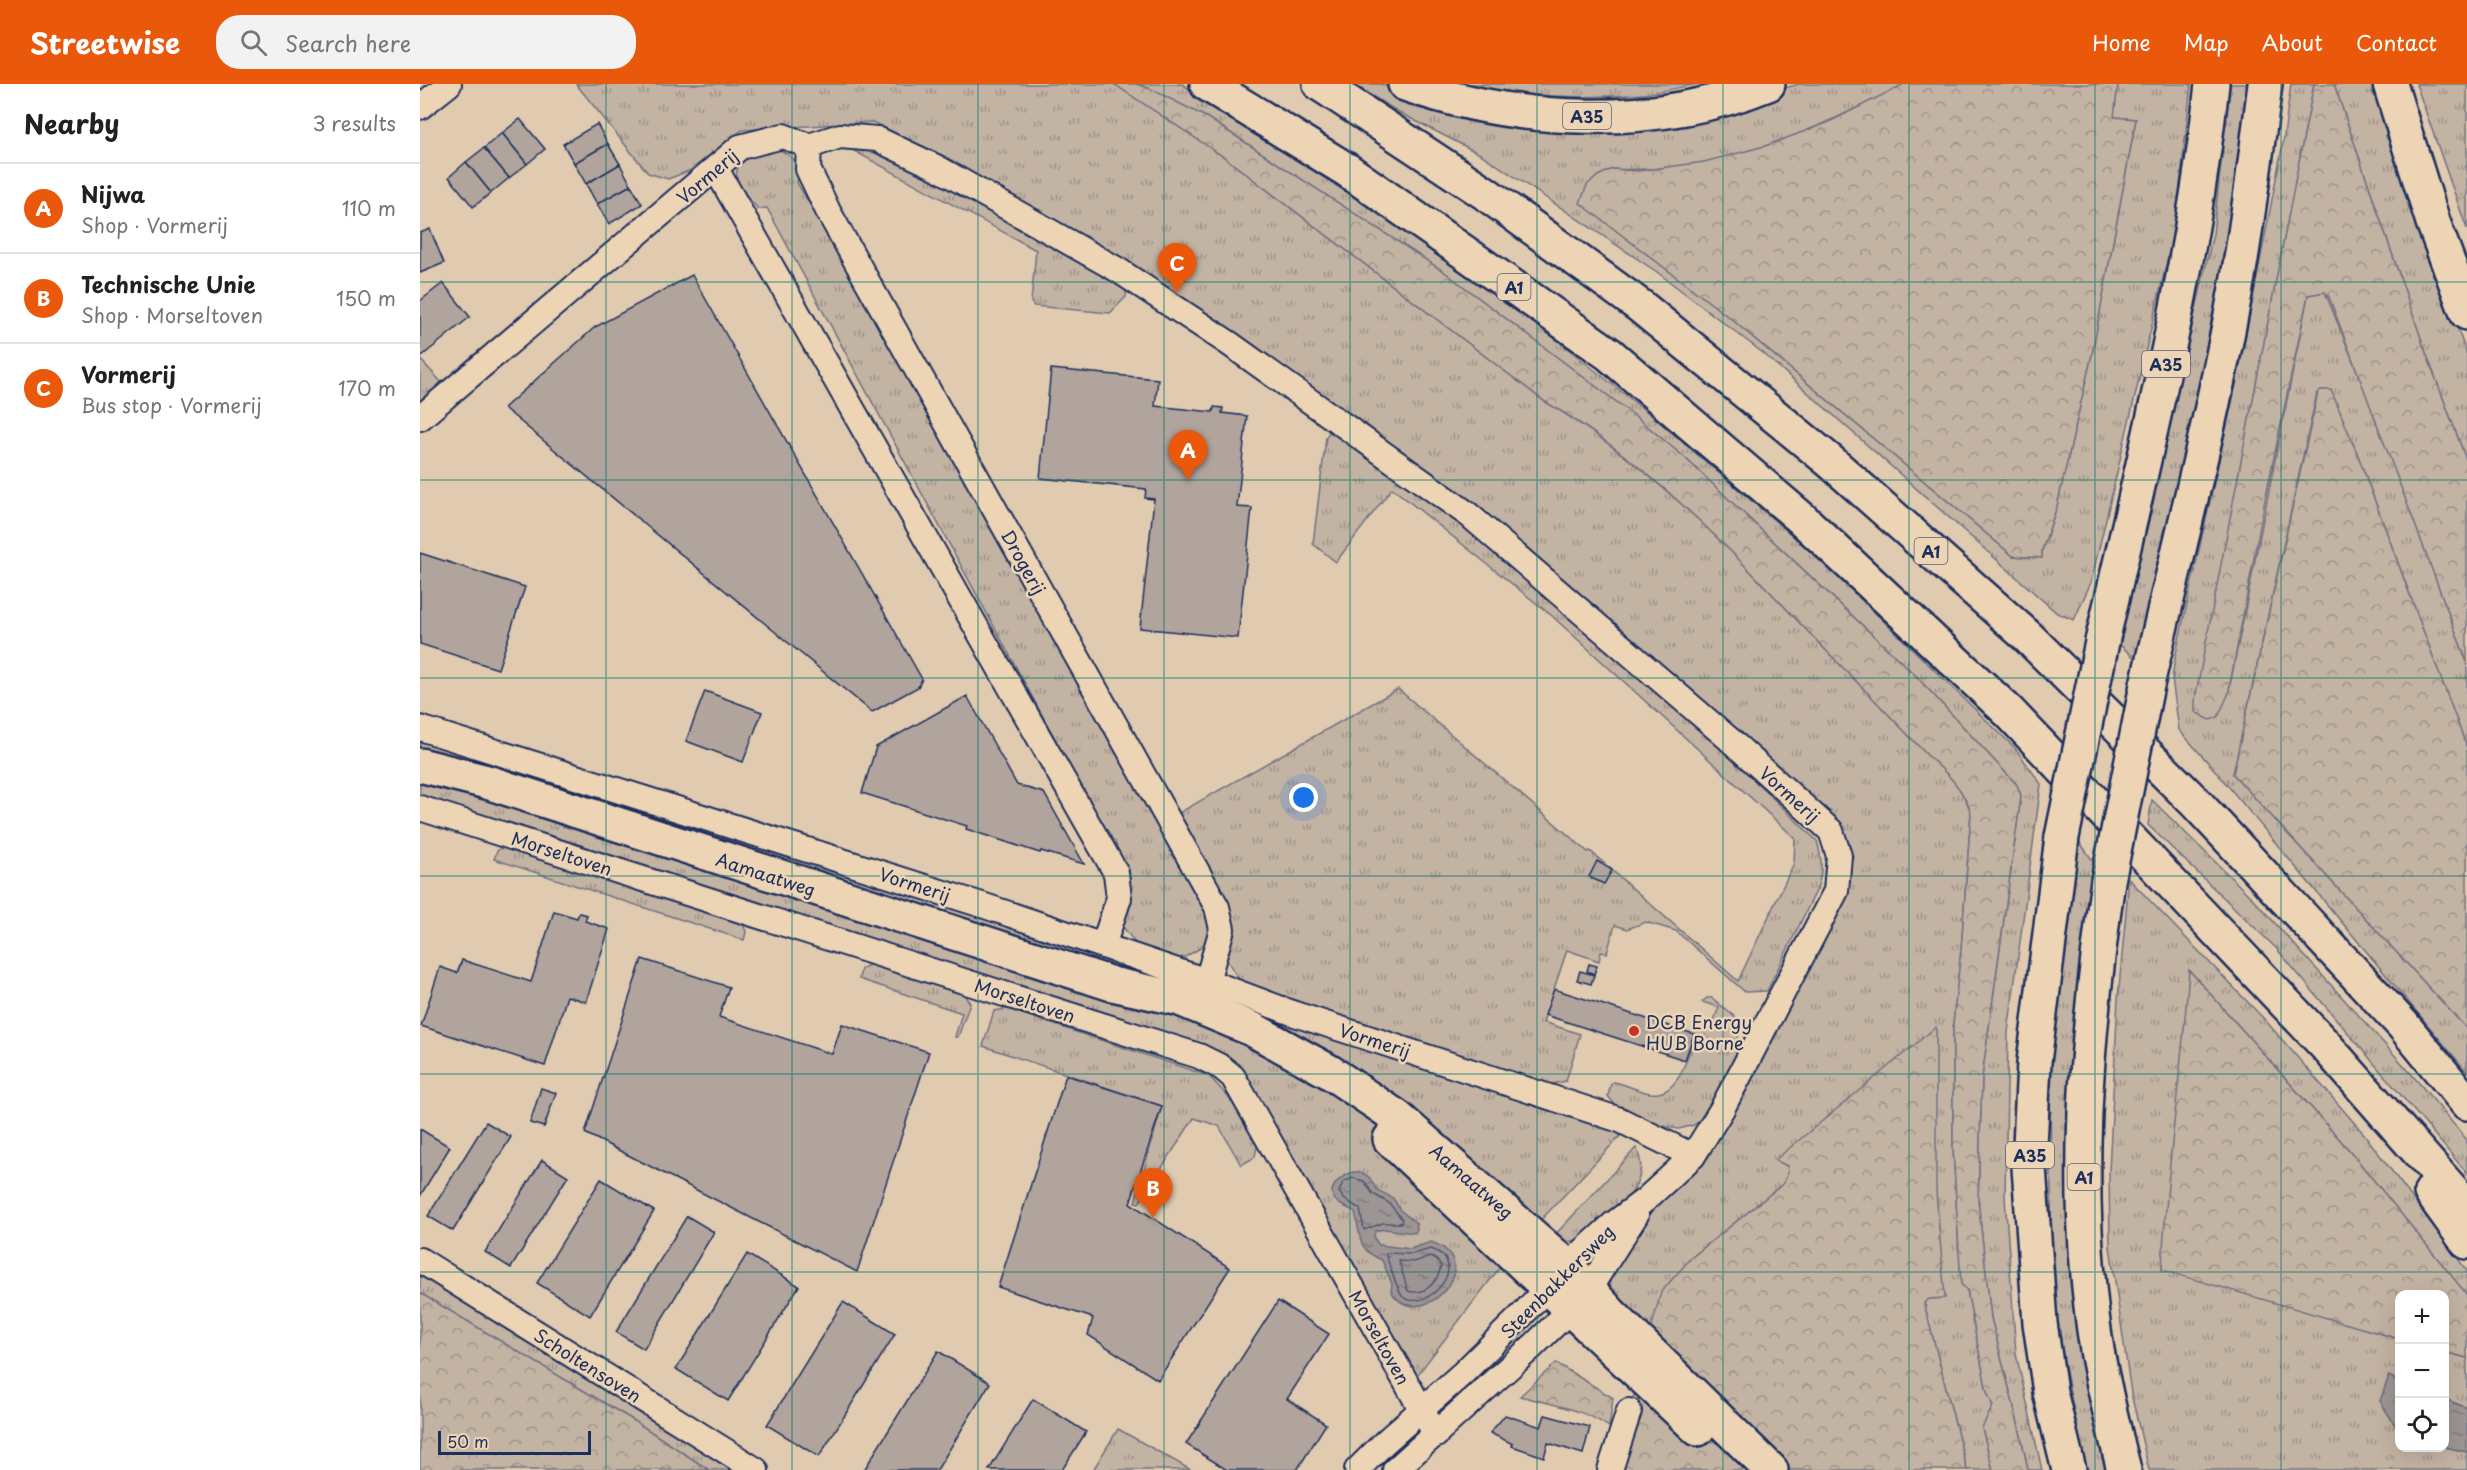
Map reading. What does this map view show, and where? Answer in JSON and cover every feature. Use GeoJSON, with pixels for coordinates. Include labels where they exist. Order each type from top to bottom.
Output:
{"type":"FeatureCollection","features":[{"type":"Feature","properties":{"kind":"main road","name":"A1"},"geometry":{"type":"LineString","coordinates":[[1207,84],[1347,170],[1609,354],[1801,518],[2009,712],[2326,1046],[2467,1208]]}},
{"type":"Feature","properties":{"kind":"main road","name":"A1"},"geometry":{"type":"LineString","coordinates":[[1320,84],[1485,193],[1640,306],[1831,462],[2027,636],[2196,803],[2403,1025],[2467,1103]]}},
{"type":"Feature","properties":{"kind":"main road","name":"A35"},"geometry":{"type":"LineString","coordinates":[[1405,84],[1494,108],[1536,114],[1583,116],[1627,115],[1687,107],[1720,100],[1768,84]]}},
{"type":"Feature","properties":{"kind":"main road","name":"A35"},"geometry":{"type":"LineString","coordinates":[[2069,1470],[2050,1392],[2040,1323],[2029,1167],[2034,1062],[2062,837],[2102,642],[2177,315],[2204,164],[2212,84]]}},
{"type":"Feature","properties":{"kind":"main road","name":"A1"},"geometry":{"type":"LineString","coordinates":[[2124,1470],[2097,1349],[2085,1237],[2085,1097],[2090,1028],[2108,881],[2147,685],[2218,378],[2238,279],[2265,84]]}},
{"type":"Feature","properties":{"kind":"main road"},"geometry":{"type":"LineString","coordinates":[[2390,84],[2433,222],[2467,313]]}},
{"type":"Feature","properties":{"kind":"main road","name":"Aamaatweg"},"geometry":{"type":"LineString","coordinates":[[420,765],[487,782],[1112,984],[1180,999],[1252,1029],[1330,1072],[1397,1117],[1568,1288],[1679,1410],[1738,1470]]}},
{"type":"Feature","properties":{"kind":"main road","name":"A1"},"geometry":{"type":"LineString","coordinates":[[2326,1046],[2467,1242]]}},
{"type":"Feature","properties":{"kind":"main road","name":"Aamaatweg"},"geometry":{"type":"LineString","coordinates":[[1568,1288],[1771,1470]]}},
{"type":"Feature","properties":{"kind":"street"},"geometry":{"type":"LineString","coordinates":[[420,107],[448,84]]}},
{"type":"Feature","properties":{"kind":"street","name":"Vormerij"},"geometry":{"type":"LineString","coordinates":[[420,418],[740,147],[783,136],[809,146],[840,136],[877,139],[936,167],[1118,270],[1230,344],[1469,515],[1729,739],[1831,831],[1839,856],[1836,891],[1722,1109],[1693,1156],[1620,1120],[1295,1014],[1207,981],[982,905],[420,728]]}},
{"type":"Feature","properties":{"kind":"street","name":"Drogerij"},"geometry":{"type":"LineString","coordinates":[[809,146],[808,169],[828,211],[1217,907],[1221,929],[1207,981]]}},
{"type":"Feature","properties":{"kind":"street"},"geometry":{"type":"LineString","coordinates":[[716,169],[1116,873],[1119,898],[1102,946]]}},
{"type":"Feature","properties":{"kind":"street","name":"Morseltoven"},"geometry":{"type":"LineString","coordinates":[[420,808],[1199,1056],[1221,1067],[1233,1077],[1436,1435]]}},
{"type":"Feature","properties":{"kind":"street","name":"Steenbakkersweg"},"geometry":{"type":"LineString","coordinates":[[1395,1470],[1436,1435],[1568,1288],[1612,1225],[1646,1200],[1693,1156]]}},
{"type":"Feature","properties":{"kind":"street","name":"Scholtensoven"},"geometry":{"type":"LineString","coordinates":[[420,1260],[756,1470]]}},
{"type":"Feature","properties":{"kind":"street","name":"Steenbakkersweg"},"geometry":{"type":"LineString","coordinates":[[1357,1470],[1522,1315],[1568,1288]]}},
{"type":"Feature","properties":{"kind":"street"},"geometry":{"type":"LineString","coordinates":[[1610,1470],[1629,1411]]}},
{"type":"Feature","properties":{"kind":"green space"},"geometry":{"type":"Polygon","coordinates":[[[576,84],[1114,84],[1224,157],[1544,401],[1619,451],[1654,479],[1720,541],[1948,775],[1964,796],[1971,812],[1953,1024],[1953,1148],[1961,1284],[1967,1290],[1987,1392],[1993,1406],[1982,1428],[1993,1470],[1967,1470],[1924,1303],[1929,1299],[1944,1298],[1936,1192],[1776,1160],[1787,1166],[1788,1172],[1784,1183],[1691,1258],[1649,1336],[1612,1296],[1610,1281],[1616,1258],[1654,1209],[1694,1167],[1849,861],[1700,699],[1528,550],[1367,425],[1186,300],[1039,212],[873,122],[742,130],[691,170],[668,179],[648,173],[576,84]]]}},
{"type":"Feature","properties":{"kind":"green space"},"geometry":{"type":"Polygon","coordinates":[[[1114,84],[1136,84],[1149,88],[1206,117],[1443,271],[1635,416],[1684,457],[1916,676],[2017,785],[2021,796],[1982,1077],[1978,1200],[1991,1318],[2028,1470],[1993,1470],[1982,1428],[1993,1406],[1987,1392],[1967,1290],[1961,1284],[1953,1148],[1953,1024],[1971,813],[1959,788],[1752,573],[1654,479],[1619,451],[1544,401],[1224,157],[1114,84]]]}},
{"type":"Feature","properties":{"kind":"green space"},"geometry":{"type":"Polygon","coordinates":[[[1136,84],[1182,84],[1429,247],[1533,321],[1652,416],[1814,554],[2015,748],[2041,784],[2008,1032],[2005,1197],[2016,1354],[2042,1470],[2028,1470],[1991,1318],[1978,1200],[1982,1077],[2021,796],[2017,785],[1916,676],[1684,457],[1635,416],[1443,271],[1206,117],[1136,84]]]}},
{"type":"Feature","properties":{"kind":"green space"},"geometry":{"type":"Polygon","coordinates":[[[1352,84],[1381,84],[1406,93],[1705,111],[1799,84],[1904,84],[1880,98],[1827,122],[1737,154],[1675,167],[1612,169],[1581,203],[1730,318],[2013,556],[2042,558],[2042,551],[2057,506],[2092,354],[2136,119],[2113,117],[2118,84],[2191,84],[2176,223],[2091,582],[2074,620],[2057,613],[1763,353],[1657,272],[1482,155],[1402,114],[1352,84]]]}},
{"type":"Feature","properties":{"kind":"green space"},"geometry":{"type":"Polygon","coordinates":[[[1456,84],[1698,84],[1643,94],[1573,97],[1526,94],[1456,84]]]}},
{"type":"Feature","properties":{"kind":"green space"},"geometry":{"type":"Polygon","coordinates":[[[1904,84],[2118,84],[2114,117],[2136,119],[2092,354],[2057,506],[2042,550],[2042,558],[2013,556],[1730,318],[1580,203],[1587,185],[1612,169],[1638,171],[1704,162],[1765,146],[1827,123],[1904,84]]]}},
{"type":"Feature","properties":{"kind":"green space"},"geometry":{"type":"Polygon","coordinates":[[[2230,84],[2256,84],[2250,156],[2140,663],[2119,644],[2127,592],[2143,541],[2213,234],[2230,84]]]}},
{"type":"Feature","properties":{"kind":"green space"},"geometry":{"type":"Polygon","coordinates":[[[2291,84],[2314,84],[2237,483],[2228,695],[2308,295],[2325,292],[2364,388],[2467,662],[2467,748],[2357,453],[2331,391],[2321,390],[2317,393],[2233,774],[2467,1029],[2467,1072],[2179,730],[2172,678],[2176,653],[2237,380],[2283,143],[2291,84]]]}},
{"type":"Feature","properties":{"kind":"green space"},"geometry":{"type":"Polygon","coordinates":[[[2314,84],[2334,84],[2425,350],[2467,462],[2467,662],[2329,297],[2325,292],[2308,295],[2265,500],[2228,695],[2218,717],[2210,720],[2195,712],[2195,699],[2314,84]]]}},
{"type":"Feature","properties":{"kind":"green space"},"geometry":{"type":"Polygon","coordinates":[[[2334,84],[2377,84],[2399,165],[2467,355],[2467,462],[2425,350],[2334,84]]]}},
{"type":"Feature","properties":{"kind":"green space"},"geometry":{"type":"Polygon","coordinates":[[[2416,84],[2467,84],[2467,229],[2416,84]]]}},
{"type":"Feature","properties":{"kind":"green space"},"geometry":{"type":"Polygon","coordinates":[[[871,144],[1122,286],[1126,290],[1126,297],[1110,313],[1034,306],[1031,302],[1036,250],[843,145],[871,144]]]}},
{"type":"Feature","properties":{"kind":"green space"},"geometry":{"type":"Polygon","coordinates":[[[779,149],[796,162],[799,171],[797,183],[839,253],[1212,914],[1211,933],[1204,946],[1185,957],[1172,959],[1136,944],[1123,927],[1126,905],[1125,868],[767,208],[758,209],[743,191],[737,179],[738,166],[742,158],[779,149]]]}},
{"type":"Feature","properties":{"kind":"green space"},"geometry":{"type":"Polygon","coordinates":[[[420,359],[442,383],[420,401],[420,359]]]}},
{"type":"Feature","properties":{"kind":"green space"},"geometry":{"type":"Polygon","coordinates":[[[2331,390],[2357,453],[2467,748],[2467,1029],[2233,774],[2318,392],[2331,390]]]}},
{"type":"Feature","properties":{"kind":"green space"},"geometry":{"type":"Polygon","coordinates":[[[1333,426],[1420,487],[1678,706],[1817,841],[1821,865],[1817,889],[1767,991],[1745,992],[1676,931],[1646,922],[1627,929],[1615,925],[1607,953],[1601,952],[1599,961],[1567,950],[1543,1022],[1580,1034],[1566,1081],[1543,1086],[1338,1017],[1239,980],[1224,955],[1177,814],[1398,689],[1588,852],[1590,851],[1738,981],[1794,863],[1795,838],[1551,615],[1392,488],[1336,562],[1313,544],[1326,437],[1333,426]]]}},
{"type":"Feature","properties":{"kind":"green space"},"geometry":{"type":"Polygon","coordinates":[[[420,736],[1250,1005],[1299,1027],[1622,1134],[1517,1245],[1412,1382],[1243,1076],[420,799],[420,736]]]}},
{"type":"Feature","properties":{"kind":"green space"},"geometry":{"type":"Polygon","coordinates":[[[2152,800],[2254,900],[2408,1070],[2467,1140],[2467,1173],[2276,948],[2148,825],[2152,800]]]}},
{"type":"Feature","properties":{"kind":"green space"},"geometry":{"type":"Polygon","coordinates":[[[2076,837],[2098,868],[2080,1068],[2117,1470],[2086,1470],[2058,1333],[2052,1288],[2050,1082],[2054,1007],[2076,837]]]}},
{"type":"Feature","properties":{"kind":"green space"},"geometry":{"type":"Polygon","coordinates":[[[505,845],[743,923],[746,932],[744,940],[494,859],[497,851],[505,845]]]}},
{"type":"Feature","properties":{"kind":"green space"},"geometry":{"type":"Polygon","coordinates":[[[2129,879],[2265,1020],[2364,1134],[2467,1271],[2467,1295],[2349,1150],[2190,971],[2162,1269],[2395,1338],[2395,1380],[2388,1377],[2395,1419],[2395,1452],[2449,1452],[2449,1448],[2467,1452],[2467,1470],[2149,1470],[2131,1393],[2110,1246],[2109,1171],[2118,999],[2129,879]]]}},
{"type":"Feature","properties":{"kind":"green space"},"geometry":{"type":"Polygon","coordinates":[[[871,964],[963,994],[970,1003],[958,1037],[955,1037],[962,1013],[859,979],[861,969],[871,964]]]}},
{"type":"Feature","properties":{"kind":"green space"},"geometry":{"type":"Polygon","coordinates":[[[2189,970],[2349,1150],[2467,1295],[2467,1358],[2449,1353],[2449,1290],[2395,1290],[2395,1338],[2162,1270],[2189,970]]]}},
{"type":"Feature","properties":{"kind":"green space"},"geometry":{"type":"Polygon","coordinates":[[[1707,998],[1712,998],[1736,1018],[1739,1048],[1707,1114],[1694,1125],[1679,1129],[1655,1125],[1621,1112],[1608,1096],[1611,1084],[1614,1082],[1623,1084],[1650,1093],[1670,1088],[1683,1069],[1697,1025],[1711,1028],[1719,1007],[1702,1002],[1707,998]]]}},
{"type":"Feature","properties":{"kind":"green space"},"geometry":{"type":"Polygon","coordinates":[[[1007,1009],[1209,1076],[1231,1100],[1257,1146],[1255,1157],[1241,1165],[1219,1126],[1194,1118],[1139,1203],[1135,1202],[1162,1106],[983,1046],[994,1011],[1007,1009]]]}},
{"type":"Feature","properties":{"kind":"green space"},"geometry":{"type":"Polygon","coordinates":[[[1936,1027],[1936,1192],[1945,1298],[1929,1299],[1924,1303],[1967,1470],[1614,1470],[1661,1292],[1691,1258],[1784,1183],[1788,1172],[1787,1166],[1775,1160],[1936,1027]]]}},
{"type":"Feature","properties":{"kind":"green space"},"geometry":{"type":"Polygon","coordinates":[[[1636,1148],[1640,1160],[1640,1172],[1637,1183],[1623,1204],[1584,1236],[1569,1242],[1552,1238],[1636,1148]]]}},
{"type":"Feature","properties":{"kind":"green space"},"geometry":{"type":"Polygon","coordinates":[[[420,1272],[739,1470],[709,1470],[636,1422],[420,1293],[420,1272]]]}},
{"type":"Feature","properties":{"kind":"green space"},"geometry":{"type":"Polygon","coordinates":[[[420,1293],[636,1422],[709,1470],[420,1470],[420,1293]]]}},
{"type":"Feature","properties":{"kind":"green space"},"geometry":{"type":"Polygon","coordinates":[[[2449,1353],[2467,1358],[2467,1408],[2449,1401],[2449,1353]]]}},
{"type":"Feature","properties":{"kind":"green space"},"geometry":{"type":"Polygon","coordinates":[[[1556,1363],[1613,1398],[1609,1427],[1578,1411],[1520,1396],[1556,1363]]]}},
{"type":"Feature","properties":{"kind":"green space"},"geometry":{"type":"Polygon","coordinates":[[[1118,1429],[1191,1470],[1093,1470],[1118,1429]]]}},
{"type":"Feature","properties":{"kind":"water"},"geometry":{"type":"Polygon","coordinates":[[[1353,1172],[1361,1172],[1369,1177],[1377,1190],[1393,1198],[1400,1210],[1416,1223],[1415,1233],[1385,1229],[1375,1231],[1374,1238],[1379,1245],[1411,1249],[1431,1242],[1448,1252],[1454,1265],[1452,1278],[1444,1291],[1432,1301],[1418,1306],[1403,1303],[1391,1291],[1392,1284],[1382,1260],[1373,1256],[1363,1246],[1355,1212],[1341,1205],[1332,1195],[1332,1190],[1338,1181],[1353,1172]]]}},
{"type":"Feature","properties":{"kind":"water"},"geometry":{"type":"Polygon","coordinates":[[[2389,1376],[2395,1379],[2395,1425],[2380,1401],[2389,1376]]]}},
{"type":"Feature","properties":{"kind":"water"},"geometry":{"type":"Polygon","coordinates":[[[2449,1401],[2467,1408],[2467,1452],[2449,1448],[2449,1401]]]}},
{"type":"Feature","properties":{"kind":"building"},"geometry":{"type":"Polygon","coordinates":[[[520,119],[545,149],[527,164],[502,133],[520,119]]]}},
{"type":"Feature","properties":{"kind":"building"},"geometry":{"type":"Polygon","coordinates":[[[597,124],[608,144],[574,163],[563,144],[597,124]]]}},
{"type":"Feature","properties":{"kind":"building"},"geometry":{"type":"Polygon","coordinates":[[[502,133],[527,164],[509,178],[484,148],[502,133]]]}},
{"type":"Feature","properties":{"kind":"building"},"geometry":{"type":"Polygon","coordinates":[[[608,144],[620,164],[586,184],[574,163],[608,144]]]}},
{"type":"Feature","properties":{"kind":"building"},"geometry":{"type":"Polygon","coordinates":[[[484,148],[509,178],[491,193],[466,162],[484,148]]]}},
{"type":"Feature","properties":{"kind":"building"},"geometry":{"type":"Polygon","coordinates":[[[466,162],[491,193],[473,207],[449,177],[466,162]]]}},
{"type":"Feature","properties":{"kind":"building"},"geometry":{"type":"Polygon","coordinates":[[[620,164],[631,185],[597,204],[586,184],[620,164]]]}},
{"type":"Feature","properties":{"kind":"building"},"geometry":{"type":"Polygon","coordinates":[[[631,185],[642,204],[609,224],[597,204],[631,185]]]}},
{"type":"Feature","properties":{"kind":"building"},"geometry":{"type":"Polygon","coordinates":[[[430,229],[444,263],[420,273],[420,233],[430,229]]]}},
{"type":"Feature","properties":{"kind":"building"},"geometry":{"type":"Polygon","coordinates":[[[692,275],[922,679],[918,687],[872,712],[504,408],[595,327],[692,275]]]}},
{"type":"Feature","properties":{"kind":"building"},"geometry":{"type":"Polygon","coordinates":[[[443,283],[470,317],[422,356],[420,353],[420,301],[443,283]]]}},
{"type":"Feature","properties":{"kind":"building"},"geometry":{"type":"Polygon","coordinates":[[[1051,369],[1158,379],[1155,406],[1213,412],[1214,407],[1223,408],[1222,413],[1247,416],[1237,507],[1252,508],[1238,638],[1140,628],[1154,499],[1145,498],[1146,489],[1040,478],[1051,369]]]}},
{"type":"Feature","properties":{"kind":"building"},"geometry":{"type":"Polygon","coordinates":[[[420,553],[525,587],[498,669],[420,644],[420,553]]]}},
{"type":"Feature","properties":{"kind":"building"},"geometry":{"type":"Polygon","coordinates":[[[705,691],[762,712],[743,762],[686,741],[705,691]]]}},
{"type":"Feature","properties":{"kind":"building"},"geometry":{"type":"Polygon","coordinates":[[[967,696],[1017,785],[1044,793],[1084,864],[1041,851],[1040,853],[966,829],[967,826],[862,793],[876,747],[967,696]]]}},
{"type":"Feature","properties":{"kind":"building"},"geometry":{"type":"Polygon","coordinates":[[[1597,861],[1612,870],[1604,884],[1589,877],[1597,861]]]}},
{"type":"Feature","properties":{"kind":"building"},"geometry":{"type":"Polygon","coordinates":[[[554,911],[577,918],[579,913],[587,915],[585,921],[609,929],[586,1002],[567,996],[545,1066],[421,1026],[440,967],[457,973],[462,960],[531,982],[554,911]]]}},
{"type":"Feature","properties":{"kind":"building"},"geometry":{"type":"Polygon","coordinates":[[[642,959],[729,987],[719,1017],[832,1054],[842,1024],[929,1052],[857,1272],[585,1133],[642,959]]]}},
{"type":"Feature","properties":{"kind":"building"},"geometry":{"type":"Polygon","coordinates":[[[1589,964],[1597,966],[1594,974],[1587,971],[1589,964]]]}},
{"type":"Feature","properties":{"kind":"building"},"geometry":{"type":"Polygon","coordinates":[[[1580,971],[1594,975],[1591,984],[1577,980],[1580,971]]]}},
{"type":"Feature","properties":{"kind":"building"},"geometry":{"type":"Polygon","coordinates":[[[1554,989],[1694,1034],[1685,1060],[1545,1015],[1554,989]]]}},
{"type":"Feature","properties":{"kind":"building"},"geometry":{"type":"Polygon","coordinates":[[[1066,1075],[1162,1106],[1130,1203],[1230,1268],[1158,1380],[1088,1335],[1093,1318],[998,1287],[1066,1075]]]}},
{"type":"Feature","properties":{"kind":"building"},"geometry":{"type":"Polygon","coordinates":[[[541,1088],[556,1093],[544,1127],[530,1123],[541,1088]]]}},
{"type":"Feature","properties":{"kind":"building"},"geometry":{"type":"Polygon","coordinates":[[[486,1122],[511,1137],[453,1231],[428,1216],[486,1122]]]}},
{"type":"Feature","properties":{"kind":"building"},"geometry":{"type":"Polygon","coordinates":[[[420,1129],[450,1147],[420,1196],[420,1129]]]}},
{"type":"Feature","properties":{"kind":"building"},"geometry":{"type":"Polygon","coordinates":[[[542,1160],[568,1176],[511,1268],[485,1252],[542,1160]]]}},
{"type":"Feature","properties":{"kind":"building"},"geometry":{"type":"Polygon","coordinates":[[[601,1179],[654,1211],[590,1316],[537,1283],[601,1179]]]}},
{"type":"Feature","properties":{"kind":"building"},"geometry":{"type":"Polygon","coordinates":[[[687,1216],[714,1232],[644,1349],[616,1332],[687,1216]]]}},
{"type":"Feature","properties":{"kind":"building"},"geometry":{"type":"Polygon","coordinates":[[[747,1254],[799,1286],[728,1401],[676,1369],[747,1254]]]}},
{"type":"Feature","properties":{"kind":"building"},"geometry":{"type":"Polygon","coordinates":[[[1278,1301],[1329,1334],[1287,1399],[1326,1424],[1297,1470],[1227,1470],[1186,1444],[1278,1301]]]}},
{"type":"Feature","properties":{"kind":"building"},"geometry":{"type":"Polygon","coordinates":[[[843,1302],[895,1334],[819,1457],[767,1425],[843,1302]]]}},
{"type":"Feature","properties":{"kind":"building"},"geometry":{"type":"Polygon","coordinates":[[[938,1351],[990,1383],[937,1470],[864,1470],[938,1351]]]}},
{"type":"Feature","properties":{"kind":"building"},"geometry":{"type":"Polygon","coordinates":[[[1033,1399],[1086,1432],[1062,1470],[989,1470],[1033,1399]]]}},
{"type":"Feature","properties":{"kind":"building"},"geometry":{"type":"Polygon","coordinates":[[[1505,1415],[1541,1427],[1545,1415],[1590,1427],[1583,1454],[1548,1443],[1544,1457],[1512,1446],[1513,1444],[1490,1433],[1505,1415]]]}},
{"type":"Feature","properties":{"kind":"place","name":"Vormerij"},"geometry":{"type":"Point","coordinates":[1177,293]}},
{"type":"Feature","properties":{"kind":"place","name":"Nijwa"},"geometry":{"type":"Point","coordinates":[1188,480]}},
{"type":"Feature","properties":{"kind":"place","name":"DCB Energy HUB Borne"},"geometry":{"type":"Point","coordinates":[1634,1031]}},
{"type":"Feature","properties":{"kind":"place","name":"Technische Unie"},"geometry":{"type":"Point","coordinates":[1153,1218]}}]}
